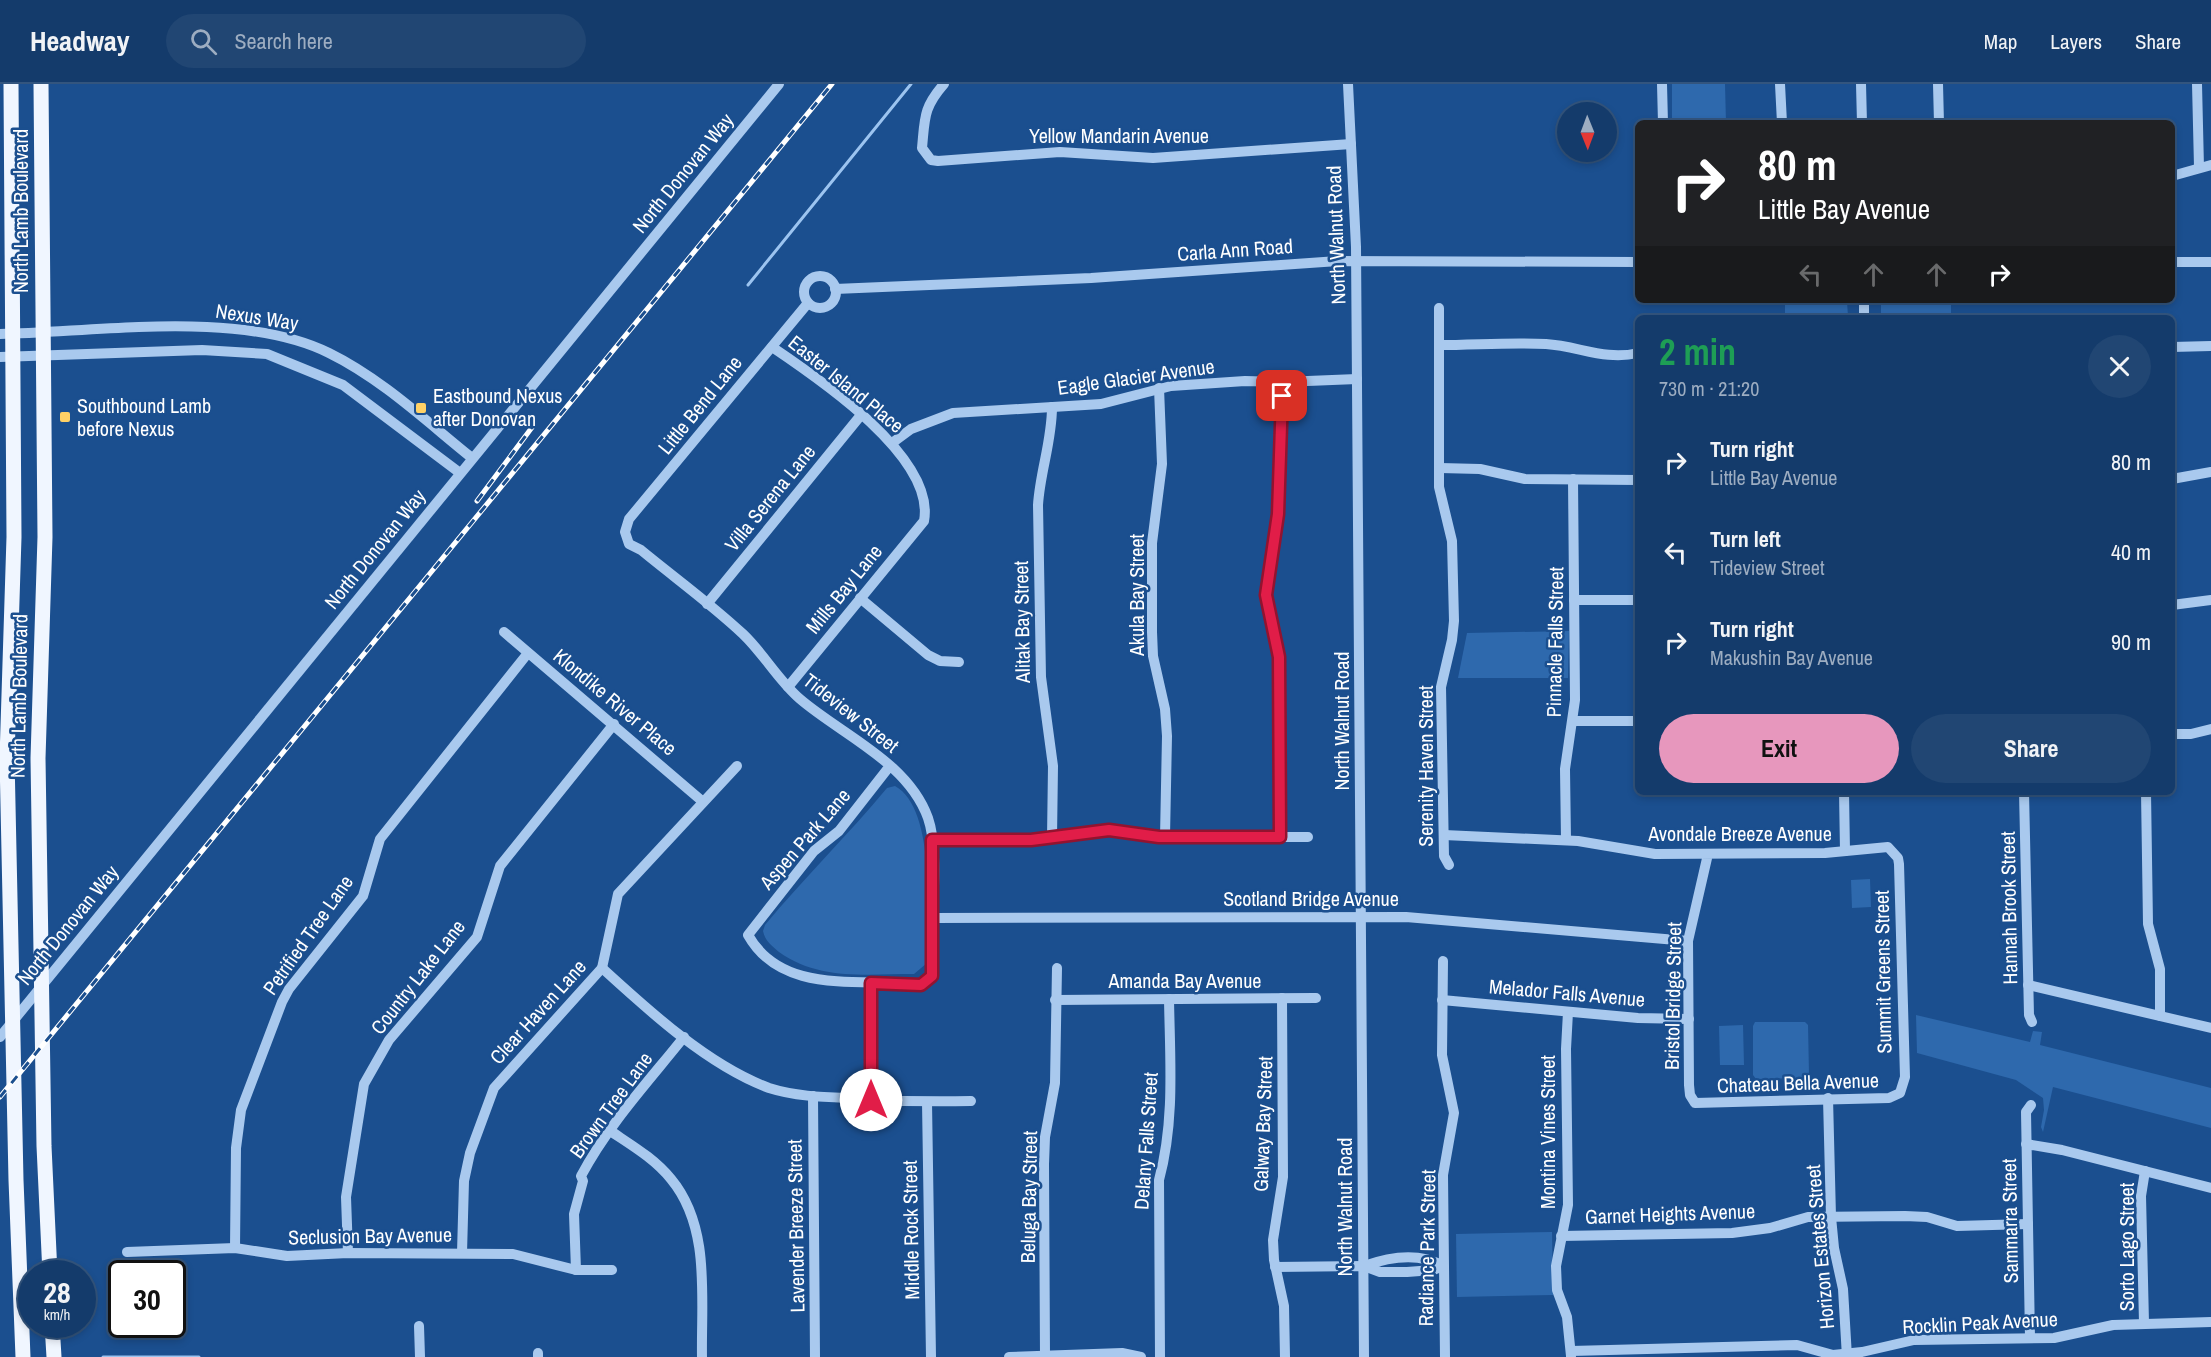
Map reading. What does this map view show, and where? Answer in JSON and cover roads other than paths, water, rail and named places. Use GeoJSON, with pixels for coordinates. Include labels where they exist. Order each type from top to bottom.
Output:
{"type":"FeatureCollection","features":[{"type":"Feature","properties":{"kind":"main road","name":"North Lamb Boulevard"},"geometry":{"type":"LineString","coordinates":[[11,84],[6,356],[14,537],[7,758],[16,1180],[23,1357]]}},
{"type":"Feature","properties":{"kind":"main road","name":"North Lamb Boulevard"},"geometry":{"type":"LineString","coordinates":[[41,84],[45,537],[38,758],[44,1146],[49,1260]]}},
{"type":"Feature","properties":{"kind":"main road"},"geometry":{"type":"LineString","coordinates":[[53,1338],[54,1357]]}},
{"type":"Feature","properties":{"kind":"street","name":"North Donovan Way"},"geometry":{"type":"LineString","coordinates":[[0,1037],[779,84]]}},
{"type":"Feature","properties":{"kind":"street","name":"Yellow Mandarin Avenue"},"geometry":{"type":"LineString","coordinates":[[944,84],[929,100],[925,111],[922,148],[926,155],[938,161],[1060,152],[1153,158],[1351,144]]}},
{"type":"Feature","properties":{"kind":"street","name":"North Walnut Road"},"geometry":{"type":"LineString","coordinates":[[1348,84],[1356,261],[1364,1357]]}},
{"type":"Feature","properties":{"kind":"street"},"geometry":{"type":"LineString","coordinates":[[1662,84],[1663,120]]}},
{"type":"Feature","properties":{"kind":"street"},"geometry":{"type":"LineString","coordinates":[[1780,84],[1782,120]]}},
{"type":"Feature","properties":{"kind":"street"},"geometry":{"type":"LineString","coordinates":[[1861,84],[1862,120]]}},
{"type":"Feature","properties":{"kind":"street"},"geometry":{"type":"LineString","coordinates":[[1938,84],[1939,120]]}},
{"type":"Feature","properties":{"kind":"street"},"geometry":{"type":"LineString","coordinates":[[2197,84],[2199,167]]}},
{"type":"Feature","properties":{"kind":"street"},"geometry":{"type":"LineString","coordinates":[[2175,175],[2211,165]]}},
{"type":"Feature","properties":{"kind":"street","name":"Carla Ann Road"},"geometry":{"type":"LineString","coordinates":[[808,303],[804,289],[815,277],[825,278],[835,289],[1356,261],[1635,262]]}},
{"type":"Feature","properties":{"kind":"street"},"geometry":{"type":"LineString","coordinates":[[2175,262],[2211,262]]}},
{"type":"Feature","properties":{"kind":"street"},"geometry":{"type":"LineString","coordinates":[[808,303],[817,308],[827,306],[834,299],[835,289]]}},
{"type":"Feature","properties":{"kind":"street","name":"Little Bend Lane"},"geometry":{"type":"LineString","coordinates":[[625,532],[629,519],[808,303]]}},
{"type":"Feature","properties":{"kind":"street","name":"Serenity Haven Street"},"geometry":{"type":"LineString","coordinates":[[1439,308],[1441,502],[1452,541],[1454,621],[1441,687],[1444,856],[1449,866]]}},
{"type":"Feature","properties":{"kind":"street","name":"Nexus Way"},"geometry":{"type":"LineString","coordinates":[[6,334],[198,327],[238,328],[302,342],[329,353],[381,385],[472,458]]}},
{"type":"Feature","properties":{"kind":"street"},"geometry":{"type":"LineString","coordinates":[[1439,345],[1545,344],[1565,346],[1601,355],[1622,356],[1635,354]]}},
{"type":"Feature","properties":{"kind":"street"},"geometry":{"type":"LineString","coordinates":[[2175,347],[2211,346]]}},
{"type":"Feature","properties":{"kind":"street","name":"Easter Island Place"},"geometry":{"type":"LineString","coordinates":[[772,347],[802,367],[861,415],[903,454],[922,496],[926,513]]}},
{"type":"Feature","properties":{"kind":"street","name":"Nexus Way"},"geometry":{"type":"LineString","coordinates":[[6,356],[202,350],[267,354],[343,385],[460,473]]}},
{"type":"Feature","properties":{"kind":"street","name":"Eagle Glacier Avenue"},"geometry":{"type":"LineString","coordinates":[[892,443],[911,429],[953,413],[1101,404],[1160,388],[1245,381],[1357,379]]}},
{"type":"Feature","properties":{"kind":"street"},"geometry":{"type":"LineString","coordinates":[[1280,837],[1279,657],[1266,595],[1278,514],[1283,382]]}},
{"type":"Feature","properties":{"kind":"street","name":"Akula Bay Street"},"geometry":{"type":"LineString","coordinates":[[1160,388],[1162,464],[1152,543],[1152,632],[1153,656],[1165,710],[1167,736],[1165,837]]}},
{"type":"Feature","properties":{"kind":"street","name":"Alitak Bay Street"},"geometry":{"type":"LineString","coordinates":[[1052,407],[1052,429],[1040,478],[1038,505],[1041,677],[1053,766],[1052,838]]}},
{"type":"Feature","properties":{"kind":"street","name":"Villa Serena Lane"},"geometry":{"type":"LineString","coordinates":[[707,604],[861,415]]}},
{"type":"Feature","properties":{"kind":"street"},"geometry":{"type":"LineString","coordinates":[[1440,468],[1480,469],[1526,479],[1635,480]]}},
{"type":"Feature","properties":{"kind":"street"},"geometry":{"type":"LineString","coordinates":[[2175,478],[2211,472]]}},
{"type":"Feature","properties":{"kind":"street","name":"Pinnacle Falls Street"},"geometry":{"type":"LineString","coordinates":[[1566,840],[1564,769],[1573,721],[1574,479]]}},
{"type":"Feature","properties":{"kind":"street","name":"Mills Bay Lane"},"geometry":{"type":"LineString","coordinates":[[788,687],[924,521],[926,513]]}},
{"type":"Feature","properties":{"kind":"street","name":"Tideview Street"},"geometry":{"type":"LineString","coordinates":[[625,532],[629,544],[641,550],[707,604],[758,649],[788,687],[908,782],[919,798],[928,818],[932,840],[932,976],[921,985],[871,983]]}},
{"type":"Feature","properties":{"kind":"street"},"geometry":{"type":"LineString","coordinates":[[860,598],[928,655],[940,661],[959,662]]}},
{"type":"Feature","properties":{"kind":"street"},"geometry":{"type":"LineString","coordinates":[[1574,600],[1635,600]]}},
{"type":"Feature","properties":{"kind":"street"},"geometry":{"type":"LineString","coordinates":[[2175,604],[2211,600]]}},
{"type":"Feature","properties":{"kind":"street","name":"Klondike River Place"},"geometry":{"type":"LineString","coordinates":[[504,632],[702,801]]}},
{"type":"Feature","properties":{"kind":"street","name":"Petrified Tree Lane"},"geometry":{"type":"LineString","coordinates":[[235,1248],[236,1148],[241,1110],[282,1002],[289,989],[363,896],[380,839],[528,653]]}},
{"type":"Feature","properties":{"kind":"street"},"geometry":{"type":"LineString","coordinates":[[1573,721],[1635,721]]}},
{"type":"Feature","properties":{"kind":"street","name":"Country Lake Lane"},"geometry":{"type":"LineString","coordinates":[[348,1253],[346,1197],[364,1084],[389,1040],[477,937],[500,866],[614,724]]}},
{"type":"Feature","properties":{"kind":"street"},"geometry":{"type":"LineString","coordinates":[[2175,734],[2192,734],[2211,729]]}},
{"type":"Feature","properties":{"kind":"street","name":"Clear Haven Lane"},"geometry":{"type":"LineString","coordinates":[[462,1253],[464,1181],[470,1153],[494,1088],[602,968],[618,894],[702,801],[737,766]]}},
{"type":"Feature","properties":{"kind":"street","name":"Aspen Park Lane"},"geometry":{"type":"LineString","coordinates":[[871,983],[829,982],[787,970],[757,950],[748,935],[814,851],[839,831],[890,767]]}},
{"type":"Feature","properties":{"kind":"street"},"geometry":{"type":"LineString","coordinates":[[1844,795],[1845,851]]}},
{"type":"Feature","properties":{"kind":"street","name":"Hannah Brook Street"},"geometry":{"type":"LineString","coordinates":[[2024,795],[2029,1015],[2032,1022]]}},
{"type":"Feature","properties":{"kind":"street"},"geometry":{"type":"LineString","coordinates":[[2146,795],[2148,924],[2160,969],[2160,1016]]}},
{"type":"Feature","properties":{"kind":"street"},"geometry":{"type":"LineString","coordinates":[[932,840],[1052,838],[1109,830],[1165,837],[1308,837]]}},
{"type":"Feature","properties":{"kind":"street","name":"Avondale Breeze Avenue"},"geometry":{"type":"LineString","coordinates":[[1444,835],[1566,840],[1634,853],[1845,851],[1879,847],[1888,847],[1893,851]]}},
{"type":"Feature","properties":{"kind":"street","name":"Summit Greens Street"},"geometry":{"type":"LineString","coordinates":[[1893,851],[1899,864],[1905,1077],[1900,1093]]}},
{"type":"Feature","properties":{"kind":"street","name":"Bristol Bridge Street"},"geometry":{"type":"LineString","coordinates":[[1695,1103],[1690,1095],[1689,1085],[1689,940],[1708,854]]}},
{"type":"Feature","properties":{"kind":"street","name":"Scotland Bridge Avenue"},"geometry":{"type":"LineString","coordinates":[[933,918],[1361,916],[1436,918],[1689,940]]}},
{"type":"Feature","properties":{"kind":"street","name":"Radiance Park Street"},"geometry":{"type":"LineString","coordinates":[[1443,961],[1442,1055],[1454,1113],[1443,1175],[1445,1357]]}},
{"type":"Feature","properties":{"kind":"street"},"geometry":{"type":"LineString","coordinates":[[602,968],[684,1037],[741,1075],[770,1088],[813,1096],[871,1100],[971,1101]]}},
{"type":"Feature","properties":{"kind":"street","name":"Beluga Bay Street"},"geometry":{"type":"LineString","coordinates":[[1045,1356],[1044,1164],[1045,1137],[1055,1083],[1057,968]]}},
{"type":"Feature","properties":{"kind":"street"},"geometry":{"type":"LineString","coordinates":[[871,983],[871,1100]]}},
{"type":"Feature","properties":{"kind":"street"},"geometry":{"type":"LineString","coordinates":[[2028,984],[2211,1028]]}},
{"type":"Feature","properties":{"kind":"street","name":"Galway Bay Street"},"geometry":{"type":"LineString","coordinates":[[1282,998],[1283,1178],[1273,1240],[1275,1267],[1284,1306],[1285,1357]]}},
{"type":"Feature","properties":{"kind":"street","name":"Amanda Bay Avenue"},"geometry":{"type":"LineString","coordinates":[[1055,1000],[1316,998]]}},
{"type":"Feature","properties":{"kind":"street","name":"Delany Falls Street"},"geometry":{"type":"LineString","coordinates":[[1160,1357],[1159,1180],[1169,1138],[1169,999]]}},
{"type":"Feature","properties":{"kind":"street","name":"Melador Falls Avenue"},"geometry":{"type":"LineString","coordinates":[[1442,1000],[1638,1018],[1689,1019]]}},
{"type":"Feature","properties":{"kind":"street","name":"Montina Vines Street"},"geometry":{"type":"LineString","coordinates":[[1568,1012],[1566,1049],[1568,1205],[1556,1266],[1557,1290],[1567,1317],[1571,1354]]}},
{"type":"Feature","properties":{"kind":"street","name":"Brown Tree Lane"},"geometry":{"type":"LineString","coordinates":[[576,1270],[574,1214],[583,1180],[581,1176],[609,1131],[684,1037]]}},
{"type":"Feature","properties":{"kind":"street","name":"Chateau Bella Avenue"},"geometry":{"type":"LineString","coordinates":[[1695,1103],[1889,1098],[1900,1093]]}},
{"type":"Feature","properties":{"kind":"street","name":"Lavender Breeze Street"},"geometry":{"type":"LineString","coordinates":[[813,1096],[815,1357]]}},
{"type":"Feature","properties":{"kind":"street","name":"Horizon Estates Street"},"geometry":{"type":"LineString","coordinates":[[1828,1098],[1831,1217],[1834,1248],[1843,1289],[1847,1355]]}},
{"type":"Feature","properties":{"kind":"street","name":"Middle Rock Street"},"geometry":{"type":"LineString","coordinates":[[927,1102],[931,1357]]}},
{"type":"Feature","properties":{"kind":"street","name":"Sammarra Street"},"geometry":{"type":"LineString","coordinates":[[2030,1338],[2026,1112],[2031,1105]]}},
{"type":"Feature","properties":{"kind":"street"},"geometry":{"type":"LineString","coordinates":[[609,1131],[658,1165],[689,1205],[699,1240],[702,1357]]}},
{"type":"Feature","properties":{"kind":"street"},"geometry":{"type":"LineString","coordinates":[[2026,1144],[2062,1150],[2211,1188]]}},
{"type":"Feature","properties":{"kind":"street","name":"Sorto Lago Street"},"geometry":{"type":"LineString","coordinates":[[2144,1323],[2141,1196],[2145,1171]]}},
{"type":"Feature","properties":{"kind":"street","name":"Garnet Heights Avenue"},"geometry":{"type":"LineString","coordinates":[[1561,1236],[1732,1233],[1770,1228],[1808,1217],[1905,1216],[1927,1218],[1958,1226],[2028,1224]]}},
{"type":"Feature","properties":{"kind":"street","name":"Seclusion Bay Avenue"},"geometry":{"type":"LineString","coordinates":[[127,1252],[235,1248],[287,1256],[348,1253],[513,1254],[576,1270],[612,1270]]}},
{"type":"Feature","properties":{"kind":"street"},"geometry":{"type":"LineString","coordinates":[[1275,1267],[1364,1266],[1380,1272],[1407,1272],[1433,1270],[1443,1266]]}},
{"type":"Feature","properties":{"kind":"street","name":"Rocklin Peak Avenue"},"geometry":{"type":"LineString","coordinates":[[1571,1354],[1797,1345],[1833,1355],[1847,1355],[1914,1340],[2064,1337],[2113,1325],[2211,1322]]}},
{"type":"Feature","properties":{"kind":"street"},"geometry":{"type":"LineString","coordinates":[[419,1326],[420,1357]]}},
{"type":"Feature","properties":{"kind":"street"},"geometry":{"type":"LineString","coordinates":[[1009,1357],[1122,1353],[1141,1357]]}},
{"type":"Feature","properties":{"kind":"waterway"},"geometry":{"type":"LineString","coordinates":[[748,285],[911,84]]}},
{"type":"Feature","properties":{"kind":"waterway"},"geometry":{"type":"LineString","coordinates":[[103,1357],[199,1357]]}},
{"type":"Feature","properties":{"kind":"railway"},"geometry":{"type":"LineString","coordinates":[[0,1097],[832,84]]}},
{"type":"Feature","properties":{"kind":"railway"},"geometry":{"type":"LineString","coordinates":[[477,501],[533,426]]}},
{"type":"Feature","properties":{"kind":"place","name":"Eastbound Nexus after Donovan"},"geometry":{"type":"Point","coordinates":[421,408]}},
{"type":"Feature","properties":{"kind":"place","name":"Southbound Lamb before Nexus"},"geometry":{"type":"Point","coordinates":[65,417]}}]}
